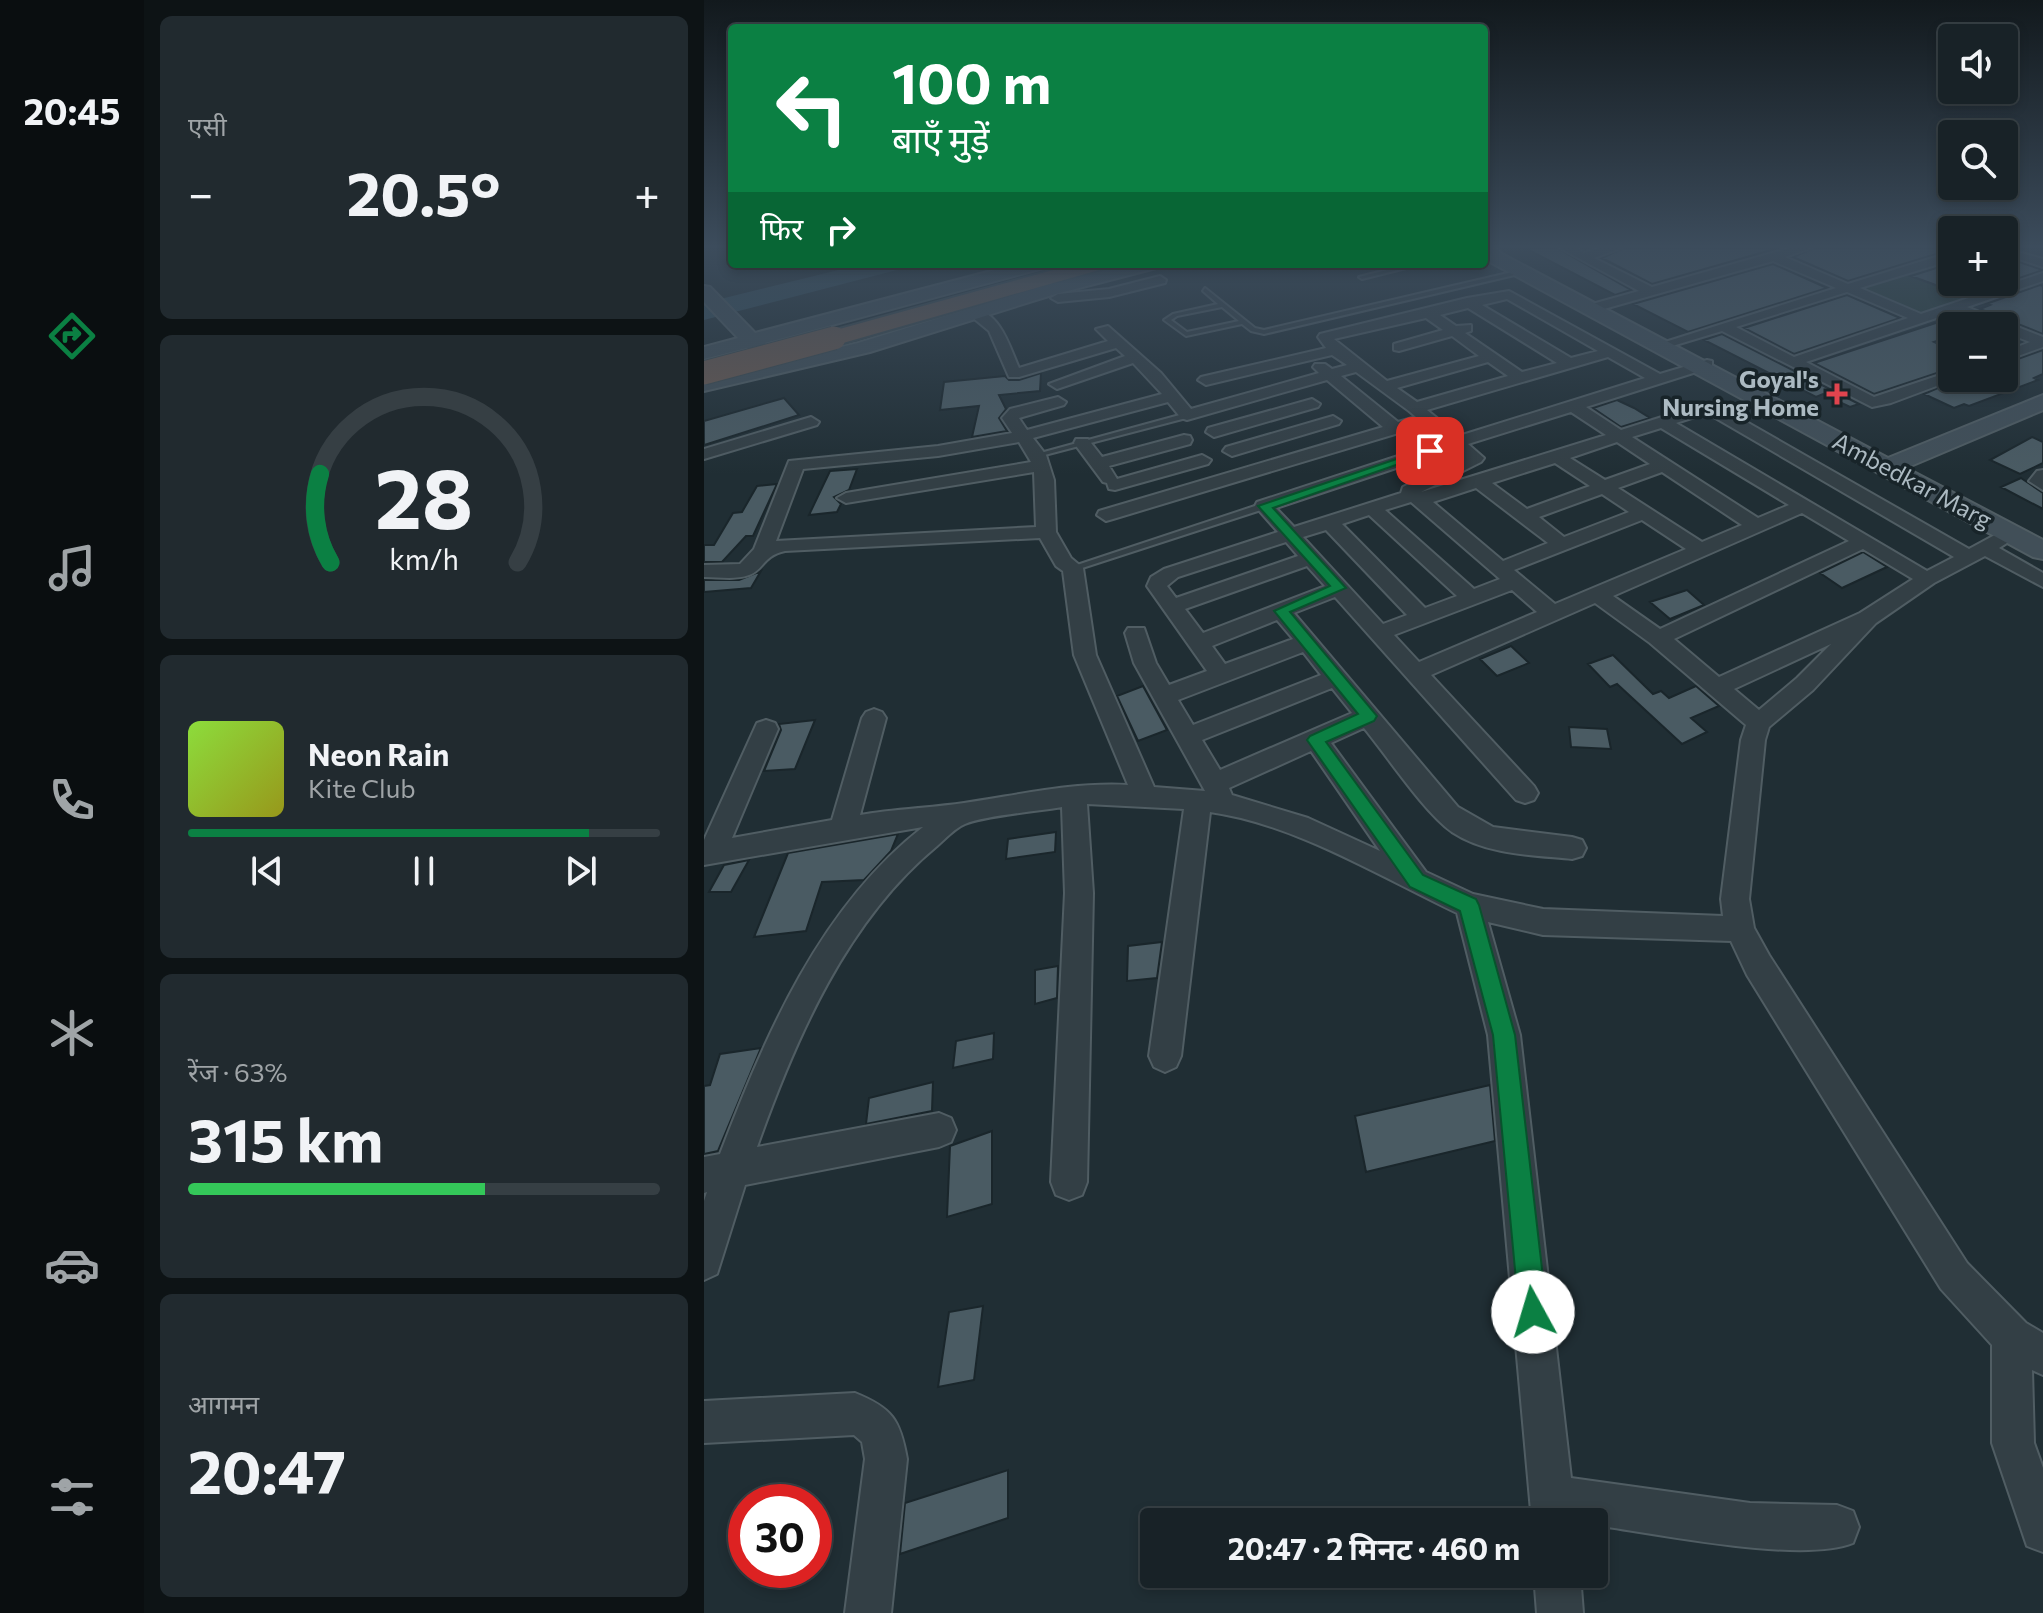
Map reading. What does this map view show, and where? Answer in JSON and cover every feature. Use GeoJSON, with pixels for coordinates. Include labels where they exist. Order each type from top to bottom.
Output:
{"type":"FeatureCollection","features":[{"type":"Feature","properties":{"kind":"highway"},"geometry":{"type":"LineString","coordinates":[[704,373],[867,323]]}},
{"type":"Feature","properties":{"kind":"highway"},"geometry":{"type":"LineString","coordinates":[[710,355],[830,334],[871,323]]}},
{"type":"Feature","properties":{"kind":"street"},"geometry":{"type":"LineString","coordinates":[[734,323],[775,366]]}},
{"type":"Feature","properties":{"kind":"street"},"geometry":{"type":"LineString","coordinates":[[710,355],[818,323]]}},
{"type":"Feature","properties":{"kind":"street"},"geometry":{"type":"LineString","coordinates":[[704,385],[775,366],[863,348],[946,323]]}},
{"type":"Feature","properties":{"kind":"street"},"geometry":{"type":"LineString","coordinates":[[988,323],[995,329],[1014,374],[1118,343]]}},
{"type":"Feature","properties":{"kind":"street"},"geometry":{"type":"LineString","coordinates":[[1376,323],[1325,337],[1335,350],[1421,413],[1475,458],[1415,495]]}},
{"type":"Feature","properties":{"kind":"street"},"geometry":{"type":"LineString","coordinates":[[1443,323],[1520,378]]}},
{"type":"Feature","properties":{"kind":"street"},"geometry":{"type":"LineString","coordinates":[[1385,386],[1454,331],[1482,323]]}},
{"type":"Feature","properties":{"kind":"street"},"geometry":{"type":"LineString","coordinates":[[1504,323],[1570,364]]}},
{"type":"Feature","properties":{"kind":"street"},"geometry":{"type":"LineString","coordinates":[[1560,323],[1656,378]]}},
{"type":"Feature","properties":{"kind":"street","name":"Ambedkar Marg"},"geometry":{"type":"LineString","coordinates":[[1623,323],[1893,464],[2043,538]]}},
{"type":"Feature","properties":{"kind":"street","name":"Ambedkar Marg"},"geometry":{"type":"LineString","coordinates":[[1627,323],[1669,343],[1701,365]]}},
{"type":"Feature","properties":{"kind":"street"},"geometry":{"type":"LineString","coordinates":[[1669,343],[1737,323]]}},
{"type":"Feature","properties":{"kind":"street"},"geometry":{"type":"LineString","coordinates":[[1793,362],[1908,323]]}},
{"type":"Feature","properties":{"kind":"street"},"geometry":{"type":"LineString","coordinates":[[1368,325],[1417,359],[1490,357]]}},
{"type":"Feature","properties":{"kind":"street"},"geometry":{"type":"LineString","coordinates":[[1725,327],[1872,402],[1938,381]]}},
{"type":"Feature","properties":{"kind":"street"},"geometry":{"type":"LineString","coordinates":[[704,329],[710,355],[741,374]]}},
{"type":"Feature","properties":{"kind":"street"},"geometry":{"type":"LineString","coordinates":[[1103,329],[1156,376],[1187,415],[1358,367]]}},
{"type":"Feature","properties":{"kind":"street"},"geometry":{"type":"LineString","coordinates":[[2018,332],[2043,342]]}},
{"type":"Feature","properties":{"kind":"street"},"geometry":{"type":"LineString","coordinates":[[2018,352],[2043,342]]}},
{"type":"Feature","properties":{"kind":"street"},"geometry":{"type":"LineString","coordinates":[[1226,404],[1202,373],[1335,350]]}},
{"type":"Feature","properties":{"kind":"street"},"geometry":{"type":"LineString","coordinates":[[1106,515],[1395,428],[1421,413],[1520,378],[1610,352]]}},
{"type":"Feature","properties":{"kind":"street"},"geometry":{"type":"LineString","coordinates":[[1307,357],[1395,428]]}},
{"type":"Feature","properties":{"kind":"street"},"geometry":{"type":"LineString","coordinates":[[1134,358],[1013,413],[1010,418],[1038,460],[1045,480],[1046,532],[1063,562],[1073,568],[1085,655],[1146,797]]}},
{"type":"Feature","properties":{"kind":"street"},"geometry":{"type":"LineString","coordinates":[[1525,793],[1264,506],[1377,467],[1701,365]]}},
{"type":"Feature","properties":{"kind":"street"},"geometry":{"type":"LineString","coordinates":[[1291,386],[1356,440]]}},
{"type":"Feature","properties":{"kind":"street"},"geometry":{"type":"LineString","coordinates":[[704,571],[746,570],[763,550],[772,520],[793,479],[795,465],[863,459],[1022,436],[1172,396]]}},
{"type":"Feature","properties":{"kind":"street"},"geometry":{"type":"LineString","coordinates":[[1893,464],[2043,402]]}},
{"type":"Feature","properties":{"kind":"street"},"geometry":{"type":"LineString","coordinates":[[1214,432],[1312,404]]}},
{"type":"Feature","properties":{"kind":"street"},"geometry":{"type":"LineString","coordinates":[[1573,406],[1757,526]]}},
{"type":"Feature","properties":{"kind":"street"},"geometry":{"type":"LineString","coordinates":[[1221,675],[1157,586],[1162,577],[1415,495],[1478,481],[1705,408],[1714,409],[1977,553],[2043,581]]}},
{"type":"Feature","properties":{"kind":"street"},"geometry":{"type":"LineString","coordinates":[[1232,451],[1333,421]]}},
{"type":"Feature","properties":{"kind":"street"},"geometry":{"type":"LineString","coordinates":[[704,454],[811,422]]}},
{"type":"Feature","properties":{"kind":"street"},"geometry":{"type":"LineString","coordinates":[[1662,422],[1927,579]]}},
{"type":"Feature","properties":{"kind":"street"},"geometry":{"type":"LineString","coordinates":[[1098,464],[1184,440]]}},
{"type":"Feature","properties":{"kind":"street"},"geometry":{"type":"LineString","coordinates":[[1082,443],[1132,507]]}},
{"type":"Feature","properties":{"kind":"street"},"geometry":{"type":"LineString","coordinates":[[1556,456],[1701,550]]}},
{"type":"Feature","properties":{"kind":"street"},"geometry":{"type":"LineString","coordinates":[[826,543],[863,459]]}},
{"type":"Feature","properties":{"kind":"street"},"geometry":{"type":"LineString","coordinates":[[846,498],[1038,460]]}},
{"type":"Feature","properties":{"kind":"street"},"geometry":{"type":"LineString","coordinates":[[1115,485],[1202,460]]}},
{"type":"Feature","properties":{"kind":"street","name":"Ambedkar Marg"},"geometry":{"type":"LineString","coordinates":[[1893,464],[2043,551]]}},
{"type":"Feature","properties":{"kind":"street"},"geometry":{"type":"LineString","coordinates":[[1525,516],[1663,465]]}},
{"type":"Feature","properties":{"kind":"street"},"geometry":{"type":"LineString","coordinates":[[1377,467],[1415,495],[1553,614]]}},
{"type":"Feature","properties":{"kind":"street"},"geometry":{"type":"LineString","coordinates":[[2043,475],[2038,481],[2043,485]]}},
{"type":"Feature","properties":{"kind":"street"},"geometry":{"type":"LineString","coordinates":[[1478,481],[1562,544]]}},
{"type":"Feature","properties":{"kind":"street"},"geometry":{"type":"LineString","coordinates":[[1417,672],[1802,506]]}},
{"type":"Feature","properties":{"kind":"street"},"geometry":{"type":"LineString","coordinates":[[1373,509],[1470,597]]}},
{"type":"Feature","properties":{"kind":"street"},"geometry":{"type":"LineString","coordinates":[[1380,633],[1470,597],[1562,544],[1642,513]]}},
{"type":"Feature","properties":{"kind":"street"},"geometry":{"type":"LineString","coordinates":[[1330,523],[1420,616]]}},
{"type":"Feature","properties":{"kind":"street"},"geometry":{"type":"LineString","coordinates":[[763,550],[785,545],[1046,532]]}},
{"type":"Feature","properties":{"kind":"street"},"geometry":{"type":"LineString","coordinates":[[1718,687],[1868,618],[1927,579],[2011,534]]}},
{"type":"Feature","properties":{"kind":"street"},"geometry":{"type":"LineString","coordinates":[[1658,638],[1865,541]]}},
{"type":"Feature","properties":{"kind":"street"},"geometry":{"type":"LineString","coordinates":[[1174,606],[1311,558]]}},
{"type":"Feature","properties":{"kind":"street"},"geometry":{"type":"LineString","coordinates":[[1199,643],[1339,588]]}},
{"type":"Feature","properties":{"kind":"street"},"geometry":{"type":"LineString","coordinates":[[1598,595],[1658,638],[1759,723]]}},
{"type":"Feature","properties":{"kind":"street"},"geometry":{"type":"LineString","coordinates":[[1281,611],[1465,829],[1483,837],[1572,848]]}},
{"type":"Feature","properties":{"kind":"street"},"geometry":{"type":"LineString","coordinates":[[1868,618],[1805,684],[1759,723],[1753,740],[1735,899],[1740,929],[1758,965],[1954,1276],[2028,1346],[2013,1443],[2043,1530]]}},
{"type":"Feature","properties":{"kind":"street"},"geometry":{"type":"LineString","coordinates":[[1136,633],[1145,663],[1186,737],[1211,795],[1165,1056]]}},
{"type":"Feature","properties":{"kind":"street"},"geometry":{"type":"LineString","coordinates":[[1164,696],[1307,642]]}},
{"type":"Feature","properties":{"kind":"street"},"geometry":{"type":"LineString","coordinates":[[1186,737],[1336,678]]}},
{"type":"Feature","properties":{"kind":"street"},"geometry":{"type":"LineString","coordinates":[[1211,795],[1369,716]]}},
{"type":"Feature","properties":{"kind":"street"},"geometry":{"type":"LineString","coordinates":[[843,828],[874,718]]}},
{"type":"Feature","properties":{"kind":"street"},"geometry":{"type":"LineString","coordinates":[[708,853],[766,729]]}},
{"type":"Feature","properties":{"kind":"street"},"geometry":{"type":"LineString","coordinates":[[1316,740],[1416,881]]}},
{"type":"Feature","properties":{"kind":"street"},"geometry":{"type":"LineString","coordinates":[[1069,1182],[1078,971],[1074,795]]}},
{"type":"Feature","properties":{"kind":"street"},"geometry":{"type":"LineString","coordinates":[[708,853],[900,818],[959,814],[1074,795],[1211,795],[1299,826],[1469,905],[1543,922],[1740,929]]}},
{"type":"Feature","properties":{"kind":"street"},"geometry":{"type":"LineString","coordinates":[[704,1261],[717,1174],[805,995],[867,902],[894,869],[959,814]]}},
{"type":"Feature","properties":{"kind":"street"},"geometry":{"type":"LineString","coordinates":[[1469,905],[1504,1035],[1553,1508]]}},
{"type":"Feature","properties":{"kind":"street"},"geometry":{"type":"LineString","coordinates":[[717,1174],[939,1130]]}},
{"type":"Feature","properties":{"kind":"street"},"geometry":{"type":"LineString","coordinates":[[704,1422],[855,1414],[872,1420],[882,1436],[886,1459],[868,1613]]}},
{"type":"Feature","properties":{"kind":"street"},"geometry":{"type":"LineString","coordinates":[[1608,1514],[1750,1525],[1837,1527]]}},
{"type":"Feature","properties":{"kind":"lane"},"geometry":{"type":"LineString","coordinates":[[1171,323],[1186,334],[1238,323]]}},
{"type":"Feature","properties":{"kind":"lane"},"geometry":{"type":"LineString","coordinates":[[1246,323],[1259,332],[1304,323]]}},
{"type":"Feature","properties":{"kind":"lane"},"geometry":{"type":"LineString","coordinates":[[1038,460],[1082,443],[1187,415]]}},
{"type":"Feature","properties":{"kind":"lane"},"geometry":{"type":"LineString","coordinates":[[1073,568],[1264,506]]}},
{"type":"Feature","properties":{"kind":"building"},"geometry":{"type":"Polygon","coordinates":[[[1671,323],[1716,323],[1688,332],[1671,323]]]}},
{"type":"Feature","properties":{"kind":"building"},"geometry":{"type":"Polygon","coordinates":[[[1759,323],[1884,323],[1794,354],[1744,328],[1759,323]]]}},
{"type":"Feature","properties":{"kind":"building"},"geometry":{"type":"Polygon","coordinates":[[[1938,323],[1938,341],[1934,342],[1938,344],[1938,373],[1874,394],[1814,363],[1938,323]]]}},
{"type":"Feature","properties":{"kind":"building"},"geometry":{"type":"Polygon","coordinates":[[[2018,323],[2043,323],[2043,334],[2018,324],[2018,323]]]}},
{"type":"Feature","properties":{"kind":"building"},"geometry":{"type":"Polygon","coordinates":[[[1722,334],[1859,404],[1850,407],[1823,394],[1816,397],[1704,340],[1722,334]]]}},
{"type":"Feature","properties":{"kind":"building"},"geometry":{"type":"Polygon","coordinates":[[[2043,350],[2043,374],[2034,378],[2038,380],[2018,388],[2018,359],[2043,350]]]}},
{"type":"Feature","properties":{"kind":"building"},"geometry":{"type":"Polygon","coordinates":[[[1041,373],[1040,391],[999,395],[1006,409],[999,418],[1007,431],[972,437],[979,406],[940,410],[944,382],[1005,376],[1009,380],[1019,380],[1041,373]]]}},
{"type":"Feature","properties":{"kind":"building"},"geometry":{"type":"Polygon","coordinates":[[[1938,388],[1938,392],[2006,392],[1969,406],[1964,404],[1954,408],[1924,394],[1938,388]]]}},
{"type":"Feature","properties":{"kind":"building"},"geometry":{"type":"Polygon","coordinates":[[[784,398],[799,415],[704,445],[704,421],[784,398]]]}},
{"type":"Feature","properties":{"kind":"building"},"geometry":{"type":"Polygon","coordinates":[[[1617,400],[1650,418],[1621,427],[1593,408],[1617,400]]]}},
{"type":"Feature","properties":{"kind":"building"},"geometry":{"type":"Polygon","coordinates":[[[2032,437],[2043,442],[2043,463],[2020,474],[1990,460],[2032,437]]]}},
{"type":"Feature","properties":{"kind":"building"},"geometry":{"type":"Polygon","coordinates":[[[857,469],[849,490],[834,497],[841,504],[837,512],[809,515],[830,471],[857,469]]]}},
{"type":"Feature","properties":{"kind":"building"},"geometry":{"type":"Polygon","coordinates":[[[2021,478],[2043,493],[2043,509],[2001,487],[2021,478]]]}},
{"type":"Feature","properties":{"kind":"building"},"geometry":{"type":"Polygon","coordinates":[[[777,484],[753,536],[746,536],[722,562],[704,562],[704,545],[714,545],[733,513],[742,512],[757,486],[777,484]]]}},
{"type":"Feature","properties":{"kind":"building"},"geometry":{"type":"Polygon","coordinates":[[[1863,552],[1887,567],[1842,588],[1820,573],[1863,552]]]}},
{"type":"Feature","properties":{"kind":"building"},"geometry":{"type":"Polygon","coordinates":[[[761,571],[751,588],[704,592],[704,580],[739,580],[761,571]]]}},
{"type":"Feature","properties":{"kind":"building"},"geometry":{"type":"Polygon","coordinates":[[[1687,590],[1704,605],[1670,619],[1650,602],[1687,590]]]}},
{"type":"Feature","properties":{"kind":"building"},"geometry":{"type":"Polygon","coordinates":[[[1511,646],[1529,663],[1497,676],[1480,659],[1511,646]]]}},
{"type":"Feature","properties":{"kind":"building"},"geometry":{"type":"Polygon","coordinates":[[[1613,655],[1653,694],[1661,691],[1669,698],[1696,686],[1719,706],[1691,718],[1707,732],[1682,744],[1617,684],[1610,687],[1588,664],[1613,655]]]}},
{"type":"Feature","properties":{"kind":"building"},"geometry":{"type":"Polygon","coordinates":[[[1143,686],[1167,730],[1138,741],[1117,696],[1143,686]]]}},
{"type":"Feature","properties":{"kind":"building"},"geometry":{"type":"Polygon","coordinates":[[[815,720],[795,769],[764,771],[781,730],[779,724],[815,720]]]}},
{"type":"Feature","properties":{"kind":"building"},"geometry":{"type":"Polygon","coordinates":[[[1569,727],[1607,729],[1611,749],[1571,747],[1569,727]]]}},
{"type":"Feature","properties":{"kind":"building"},"geometry":{"type":"Polygon","coordinates":[[[1056,832],[1055,852],[1006,859],[1008,839],[1056,832]]]}},
{"type":"Feature","properties":{"kind":"building"},"geometry":{"type":"Polygon","coordinates":[[[898,834],[891,851],[864,880],[822,882],[806,931],[754,937],[788,853],[898,834]]]}},
{"type":"Feature","properties":{"kind":"building"},"geometry":{"type":"Polygon","coordinates":[[[749,860],[731,892],[709,892],[724,865],[749,860]]]}},
{"type":"Feature","properties":{"kind":"building"},"geometry":{"type":"Polygon","coordinates":[[[1162,942],[1157,978],[1127,981],[1128,946],[1162,942]]]}},
{"type":"Feature","properties":{"kind":"building"},"geometry":{"type":"Polygon","coordinates":[[[1058,966],[1057,998],[1035,1004],[1035,970],[1058,966]]]}},
{"type":"Feature","properties":{"kind":"building"},"geometry":{"type":"Polygon","coordinates":[[[994,1033],[993,1059],[953,1068],[956,1041],[994,1033]]]}},
{"type":"Feature","properties":{"kind":"building"},"geometry":{"type":"Polygon","coordinates":[[[761,1048],[718,1151],[704,1154],[704,1086],[710,1085],[720,1054],[761,1048]]]}},
{"type":"Feature","properties":{"kind":"building"},"geometry":{"type":"Polygon","coordinates":[[[933,1082],[932,1111],[866,1124],[869,1098],[933,1082]]]}},
{"type":"Feature","properties":{"kind":"building"},"geometry":{"type":"Polygon","coordinates":[[[1490,1085],[1495,1141],[1366,1172],[1355,1116],[1490,1085]]]}},
{"type":"Feature","properties":{"kind":"building"},"geometry":{"type":"Polygon","coordinates":[[[992,1131],[992,1204],[947,1217],[950,1146],[992,1131]]]}},
{"type":"Feature","properties":{"kind":"building"},"geometry":{"type":"Polygon","coordinates":[[[983,1306],[974,1380],[938,1387],[949,1312],[983,1306]]]}},
{"type":"Feature","properties":{"kind":"building"},"geometry":{"type":"Polygon","coordinates":[[[1008,1470],[1008,1518],[900,1554],[905,1503],[1008,1470]]]}},
{"type":"Feature","properties":{"kind":"place","name":"Goyal's Nursing Home"},"geometry":{"type":"Point","coordinates":[1837,394]}},
{"type":"Feature","properties":{"kind":"route"},"geometry":{"type":"LineString","coordinates":[[1430,451],[1264,506],[1339,588],[1281,611],[1369,716],[1316,740],[1416,881],[1469,905],[1504,1035],[1533,1312]]}}]}
